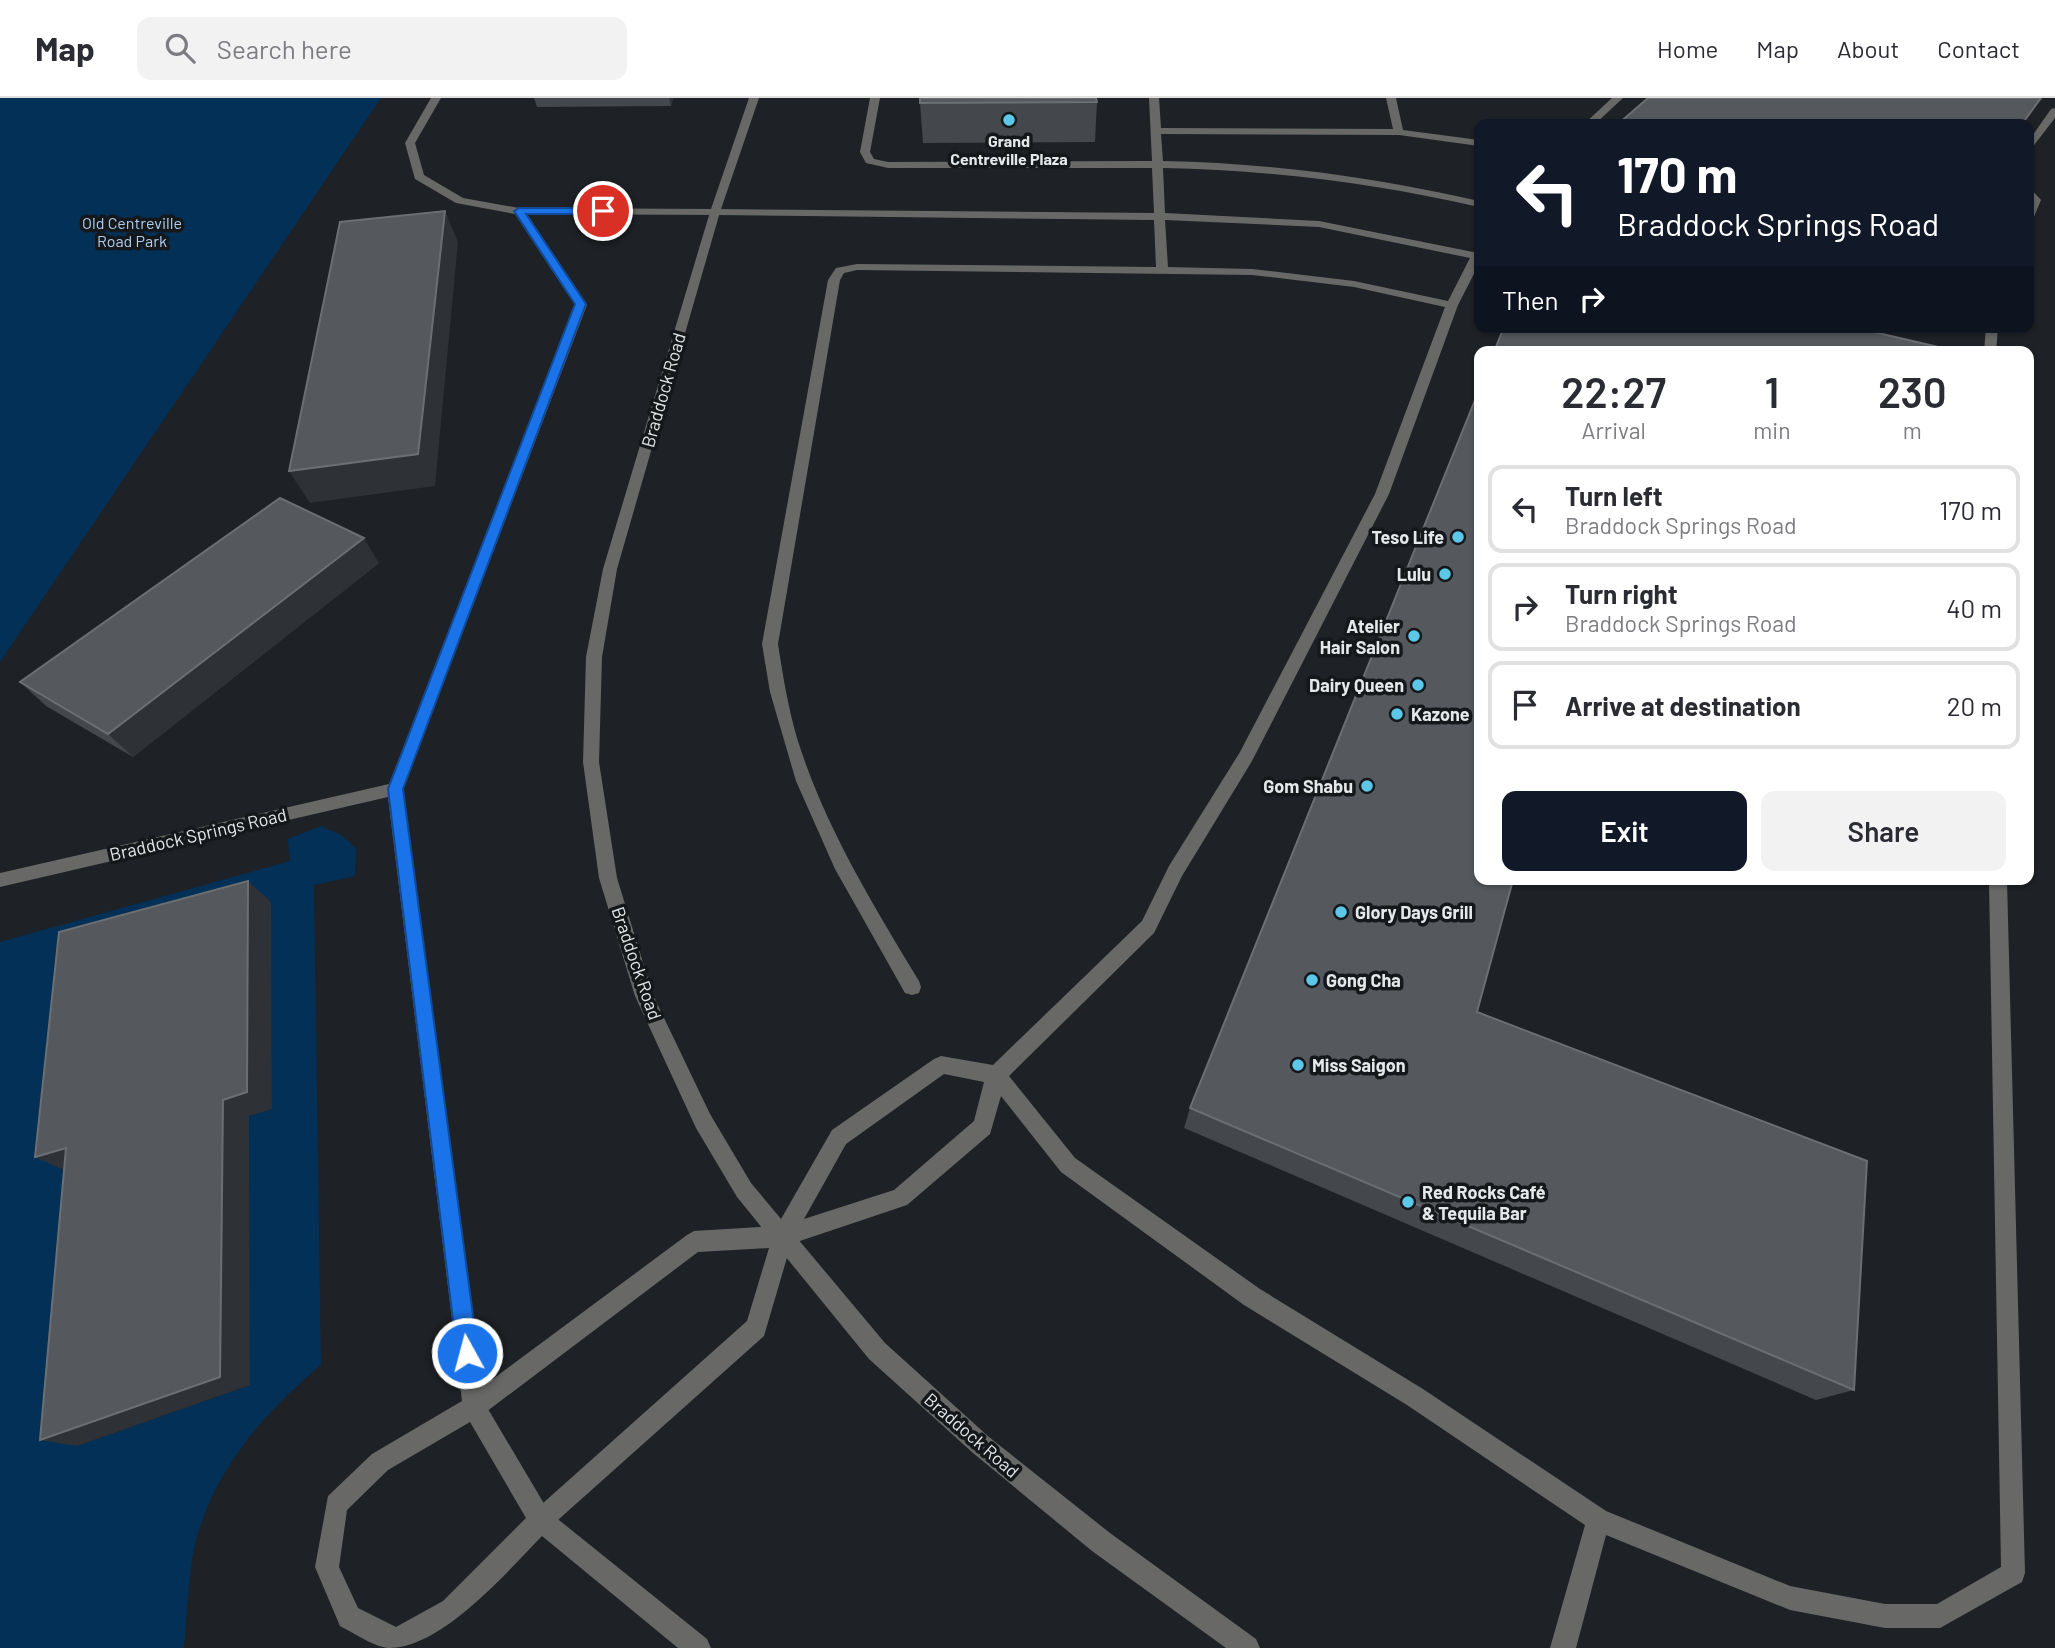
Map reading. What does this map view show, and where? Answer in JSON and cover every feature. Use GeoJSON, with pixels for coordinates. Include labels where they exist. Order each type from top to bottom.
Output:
{"type":"FeatureCollection","features":[{"type":"Feature","properties":{"kind":"street"},"geometry":{"type":"LineString","coordinates":[[436,98],[410,143],[419,177],[460,201],[519,211],[1160,216],[1319,224],[1474,253]]}},
{"type":"Feature","properties":{"kind":"street","name":"Braddock Road"},"geometry":{"type":"LineString","coordinates":[[754,98],[715,212],[610,569],[594,657],[591,762],[608,878],[645,996],[703,1121],[744,1190],[877,1350],[981,1445],[1101,1542],[1247,1648]]}},
{"type":"Feature","properties":{"kind":"street"},"geometry":{"type":"LineString","coordinates":[[875,98],[864,152],[870,161],[888,165],[1158,165],[1261,170],[1346,178],[1474,203]]}},
{"type":"Feature","properties":{"kind":"street"},"geometry":{"type":"LineString","coordinates":[[1154,98],[1162,270]]}},
{"type":"Feature","properties":{"kind":"street"},"geometry":{"type":"LineString","coordinates":[[1391,98],[1399,132]]}},
{"type":"Feature","properties":{"kind":"street"},"geometry":{"type":"LineString","coordinates":[[1595,119],[1618,98]]}},
{"type":"Feature","properties":{"kind":"street"},"geometry":{"type":"LineString","coordinates":[[2034,141],[2055,111]]}},
{"type":"Feature","properties":{"kind":"street"},"geometry":{"type":"LineString","coordinates":[[1156,131],[1399,132],[1474,142]]}},
{"type":"Feature","properties":{"kind":"street"},"geometry":{"type":"LineString","coordinates":[[519,211],[581,304],[395,789],[474,1407],[541,1520],[698,1648]]}},
{"type":"Feature","properties":{"kind":"street"},"geometry":{"type":"LineString","coordinates":[[1474,260],[1452,305],[1382,494],[1246,756],[1175,871],[1148,927],[996,1075],[983,1127],[900,1198],[783,1236],[694,1242],[474,1407],[380,1462],[336,1504],[327,1567],[349,1617],[396,1640],[452,1610],[541,1520],[756,1328],[783,1236],[839,1137],[941,1065],[996,1075],[1068,1165],[1252,1297],[1415,1397],[1598,1520],[1790,1598],[1885,1616],[1940,1616],[2013,1573],[1998,885]]}},
{"type":"Feature","properties":{"kind":"street"},"geometry":{"type":"LineString","coordinates":[[912,986],[842,869],[809,801],[775,690],[771,656],[772,632],[834,280],[840,270],[856,267],[1252,272],[1354,284],[1452,305]]}},
{"type":"Feature","properties":{"kind":"street","name":"Braddock Springs Road"},"geometry":{"type":"LineString","coordinates":[[0,880],[395,789]]}},
{"type":"Feature","properties":{"kind":"street"},"geometry":{"type":"LineString","coordinates":[[1563,1648],[1598,1520]]}},
{"type":"Feature","properties":{"kind":"green space","name":"Old Centreville Road Park"},"geometry":{"type":"Polygon","coordinates":[[[0,98],[381,98],[0,662],[0,98]]]}},
{"type":"Feature","properties":{"kind":"green space"},"geometry":{"type":"Polygon","coordinates":[[[321,826],[341,835],[356,848],[355,876],[314,885],[321,1365],[267,1416],[251,1435],[223,1476],[212,1498],[197,1535],[194,1551],[184,1648],[0,1648],[0,942],[290,861],[288,839],[321,826]],[[270,902],[77,1446],[250,1385],[249,1116],[272,1108],[270,902]]]}},
{"type":"Feature","properties":{"kind":"building"},"geometry":{"type":"Polygon","coordinates":[[[920,98],[1096,98],[1097,102],[920,103],[920,98]]]}},
{"type":"Feature","properties":{"kind":"building"},"geometry":{"type":"Polygon","coordinates":[[[1648,98],[2041,98],[2026,119],[1624,119],[1648,98]]]}},
{"type":"Feature","properties":{"kind":"building"},"geometry":{"type":"Polygon","coordinates":[[[445,211],[418,454],[289,471],[340,222],[445,211]]]}},
{"type":"Feature","properties":{"kind":"building"},"geometry":{"type":"Polygon","coordinates":[[[1502,333],[1878,333],[1934,346],[1496,346],[1502,333]]]}},
{"type":"Feature","properties":{"kind":"building"},"geometry":{"type":"Polygon","coordinates":[[[1474,402],[1474,885],[1512,885],[1477,1012],[1867,1161],[1854,1390],[1190,1108],[1474,402]]]}},
{"type":"Feature","properties":{"kind":"building"},"geometry":{"type":"Polygon","coordinates":[[[280,498],[364,538],[108,734],[20,682],[280,498]]]}},
{"type":"Feature","properties":{"kind":"building"},"geometry":{"type":"Polygon","coordinates":[[[248,881],[247,1092],[223,1100],[220,1377],[40,1440],[66,1148],[35,1157],[59,932],[248,881]]]}},
{"type":"Feature","properties":{"kind":"place","name":"Grand Centreville Plaza"},"geometry":{"type":"Point","coordinates":[1009,120]}},
{"type":"Feature","properties":{"kind":"place","name":"Teso Life"},"geometry":{"type":"Point","coordinates":[1458,537]}},
{"type":"Feature","properties":{"kind":"place","name":"Lulu"},"geometry":{"type":"Point","coordinates":[1445,574]}},
{"type":"Feature","properties":{"kind":"place","name":"Atelier Hair Salon"},"geometry":{"type":"Point","coordinates":[1414,636]}},
{"type":"Feature","properties":{"kind":"place","name":"Dairy Queen"},"geometry":{"type":"Point","coordinates":[1418,685]}},
{"type":"Feature","properties":{"kind":"place","name":"Kazone"},"geometry":{"type":"Point","coordinates":[1397,714]}},
{"type":"Feature","properties":{"kind":"place","name":"Gom Shabu"},"geometry":{"type":"Point","coordinates":[1367,786]}},
{"type":"Feature","properties":{"kind":"place","name":"Glory Days Grill"},"geometry":{"type":"Point","coordinates":[1341,912]}},
{"type":"Feature","properties":{"kind":"place","name":"Gong Cha"},"geometry":{"type":"Point","coordinates":[1312,980]}},
{"type":"Feature","properties":{"kind":"place","name":"Miss Saigon"},"geometry":{"type":"Point","coordinates":[1298,1065]}},
{"type":"Feature","properties":{"kind":"place","name":"Red Rocks Café & Tequila Bar"},"geometry":{"type":"Point","coordinates":[1408,1202]}},
{"type":"Feature","properties":{"kind":"route"},"geometry":{"type":"LineString","coordinates":[[467,1353],[395,789],[581,304],[519,211],[603,211]]}}]}
